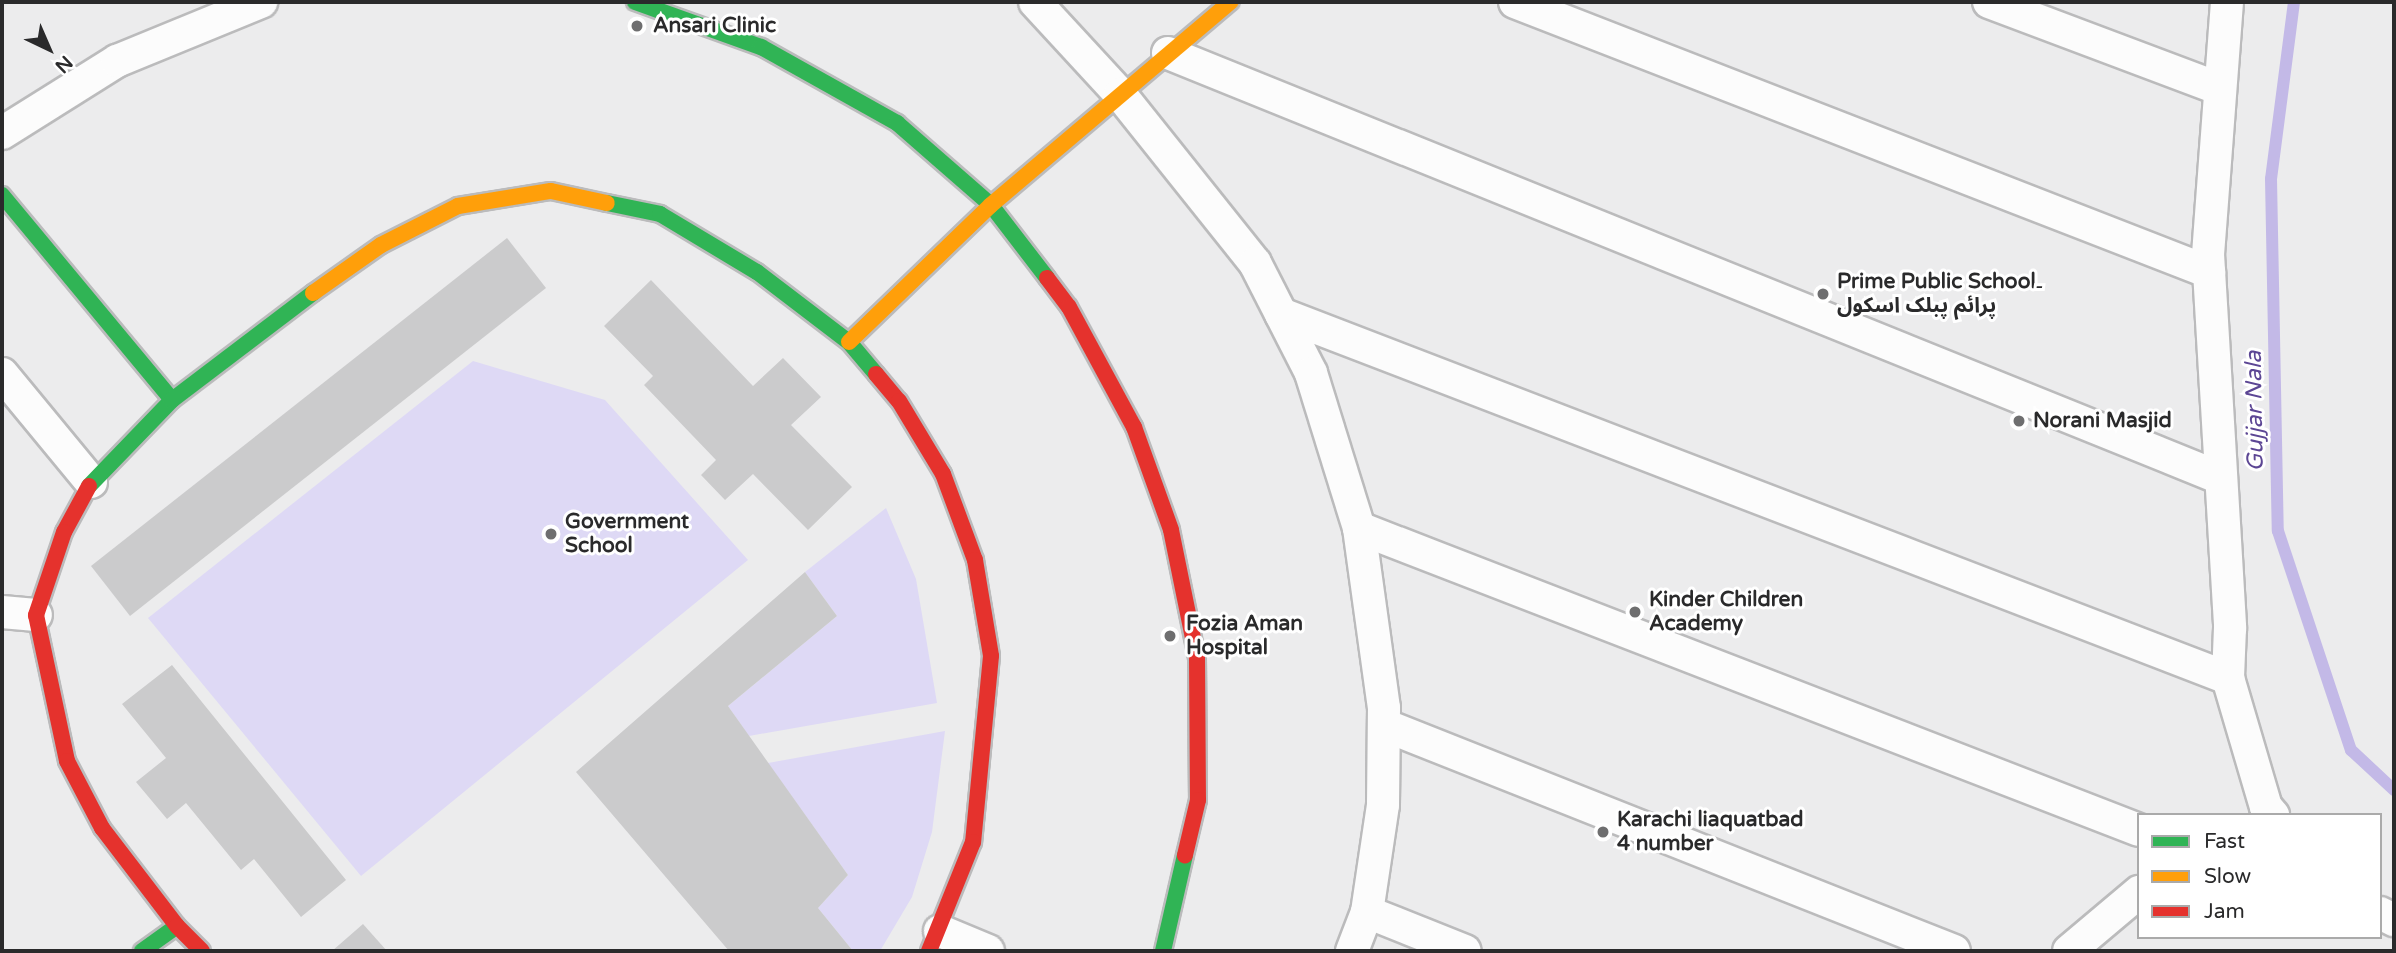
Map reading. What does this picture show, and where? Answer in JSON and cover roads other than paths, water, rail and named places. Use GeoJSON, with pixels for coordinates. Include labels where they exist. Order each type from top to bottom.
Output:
{"type":"FeatureCollection","features":[{"type":"Feature","properties":{"kind":"street"},"geometry":{"type":"LineString","coordinates":[[2,133],[117,61],[261,2]]}},
{"type":"Feature","properties":{"kind":"street"},"geometry":{"type":"LineString","coordinates":[[635,2],[761,47],[897,122],[991,205],[1076,319],[1134,427],[1171,530],[1197,658],[1198,800],[1163,951]]}},
{"type":"Feature","properties":{"kind":"street"},"geometry":{"type":"LineString","coordinates":[[1035,2],[1120,94],[1255,263],[1311,373],[1359,528],[1384,725],[1382,805],[1367,912],[1352,951]]}},
{"type":"Feature","properties":{"kind":"street"},"geometry":{"type":"LineString","coordinates":[[849,342],[991,205],[1230,2]]}},
{"type":"Feature","properties":{"kind":"street"},"geometry":{"type":"LineString","coordinates":[[1516,2],[2209,272]]}},
{"type":"Feature","properties":{"kind":"street"},"geometry":{"type":"LineString","coordinates":[[1989,2],[2218,88]]}},
{"type":"Feature","properties":{"kind":"street"},"geometry":{"type":"LineString","coordinates":[[2227,2],[2218,88],[2209,272],[2218,477],[2230,628],[2228,678],[2266,807],[2271,813]]}},
{"type":"Feature","properties":{"kind":"street"},"geometry":{"type":"LineString","coordinates":[[1168,53],[2218,477]]}},
{"type":"Feature","properties":{"kind":"street"},"geometry":{"type":"LineString","coordinates":[[202,951],[177,926],[102,828],[67,761],[36,615],[64,532],[91,482],[172,400],[249,337],[381,245],[458,205],[551,191],[660,214],[757,272],[849,342],[899,401],[943,474],[975,560],[990,656],[973,842],[934,941],[988,951]]}},
{"type":"Feature","properties":{"kind":"street"},"geometry":{"type":"LineString","coordinates":[[2,195],[172,400]]}},
{"type":"Feature","properties":{"kind":"street"},"geometry":{"type":"LineString","coordinates":[[1281,314],[2228,678]]}},
{"type":"Feature","properties":{"kind":"street"},"geometry":{"type":"LineString","coordinates":[[2,374],[91,482]]}},
{"type":"Feature","properties":{"kind":"street"},"geometry":{"type":"LineString","coordinates":[[1359,528],[2137,829]]}},
{"type":"Feature","properties":{"kind":"street"},"geometry":{"type":"LineString","coordinates":[[2,612],[36,615]]}},
{"type":"Feature","properties":{"kind":"street"},"geometry":{"type":"LineString","coordinates":[[1384,725],[1954,951]]}},
{"type":"Feature","properties":{"kind":"street"},"geometry":{"type":"LineString","coordinates":[[2068,951],[2137,894]]}},
{"type":"Feature","properties":{"kind":"street"},"geometry":{"type":"LineString","coordinates":[[1367,912],[1465,951]]}},
{"type":"Feature","properties":{"kind":"street"},"geometry":{"type":"LineString","coordinates":[[142,951],[177,926]]}},
{"type":"Feature","properties":{"kind":"waterway","name":"Gujjar Nala"},"geometry":{"type":"LineString","coordinates":[[2294,2],[2271,179],[2278,531],[2351,750],[2394,790]]}},
{"type":"Feature","properties":{"kind":"place","name":"Ansari Clinic"},"geometry":{"type":"Point","coordinates":[637,26]}},
{"type":"Feature","properties":{"kind":"place","name":"Prime Public School۔ پرائم پبلک اسکول"},"geometry":{"type":"Point","coordinates":[1823,294]}},
{"type":"Feature","properties":{"kind":"place","name":"Norani Masjid"},"geometry":{"type":"Point","coordinates":[2019,421]}},
{"type":"Feature","properties":{"kind":"place","name":"Government School"},"geometry":{"type":"Point","coordinates":[551,534]}},
{"type":"Feature","properties":{"kind":"place","name":"Kinder Children Academy"},"geometry":{"type":"Point","coordinates":[1635,612]}},
{"type":"Feature","properties":{"kind":"place","name":"Fozia Aman Hospital"},"geometry":{"type":"Point","coordinates":[1170,636]}},
{"type":"Feature","properties":{"kind":"place","name":"Karachi liaquatbad 4 number"},"geometry":{"type":"Point","coordinates":[1603,832]}}]}
